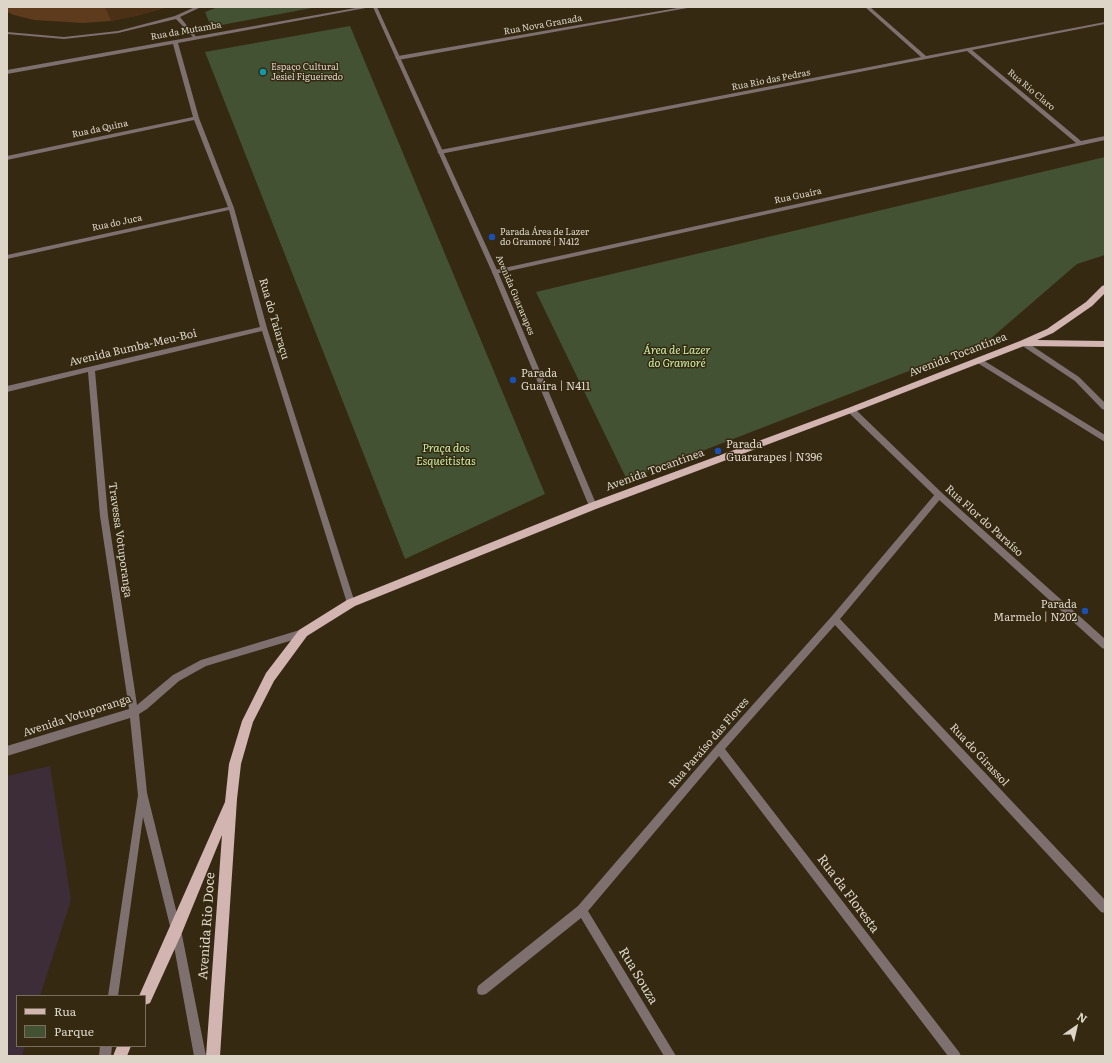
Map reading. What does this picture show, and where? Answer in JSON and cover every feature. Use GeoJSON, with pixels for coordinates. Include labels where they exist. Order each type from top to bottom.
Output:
{"type":"FeatureCollection","features":[{"type":"Feature","properties":{"kind":"main road","name":"Avenida Tocantínea"},"geometry":{"type":"LineString","coordinates":[[303,634],[351,603],[593,506],[850,410],[1023,343],[1050,331],[1089,304],[1105,288]]}},
{"type":"Feature","properties":{"kind":"main road","name":"Avenida Tocantínea"},"geometry":{"type":"LineString","coordinates":[[1023,343],[1105,344]]}},
{"type":"Feature","properties":{"kind":"main road","name":"Avenida Rio Doce"},"geometry":{"type":"LineString","coordinates":[[213,1056],[231,799],[235,764],[248,721],[270,677],[303,634]]}},
{"type":"Feature","properties":{"kind":"main road","name":"Avenida Rio Doce"},"geometry":{"type":"LineString","coordinates":[[146,996],[176,930],[231,799]]}},
{"type":"Feature","properties":{"kind":"street"},"geometry":{"type":"LineString","coordinates":[[7,32],[14,34],[64,38],[118,32],[177,17],[200,7]]}},
{"type":"Feature","properties":{"kind":"street","name":"Rua da Mutamba"},"geometry":{"type":"LineString","coordinates":[[7,72],[369,7]]}},
{"type":"Feature","properties":{"kind":"street","name":"Avenida Guararapes"},"geometry":{"type":"LineString","coordinates":[[375,7],[496,272],[593,506]]}},
{"type":"Feature","properties":{"kind":"street","name":"Rua Nova Granada"},"geometry":{"type":"LineString","coordinates":[[398,58],[691,7]]}},
{"type":"Feature","properties":{"kind":"street"},"geometry":{"type":"LineString","coordinates":[[867,7],[925,58]]}},
{"type":"Feature","properties":{"kind":"street"},"geometry":{"type":"LineString","coordinates":[[177,17],[195,38]]}},
{"type":"Feature","properties":{"kind":"street","name":"Rua Rio das Pedras"},"geometry":{"type":"LineString","coordinates":[[440,152],[1105,23]]}},
{"type":"Feature","properties":{"kind":"street","name":"Rua do Taiaraçu"},"geometry":{"type":"LineString","coordinates":[[175,42],[196,118],[231,208],[264,328],[351,603]]}},
{"type":"Feature","properties":{"kind":"street","name":"Rua Rio Claro"},"geometry":{"type":"LineString","coordinates":[[969,50],[1081,144]]}},
{"type":"Feature","properties":{"kind":"street","name":"Rua da Quina"},"geometry":{"type":"LineString","coordinates":[[7,158],[196,118]]}},
{"type":"Feature","properties":{"kind":"street","name":"Rua Guaíra"},"geometry":{"type":"LineString","coordinates":[[496,272],[1105,138]]}},
{"type":"Feature","properties":{"kind":"street","name":"Rua do Juca"},"geometry":{"type":"LineString","coordinates":[[7,256],[231,208]]}},
{"type":"Feature","properties":{"kind":"street","name":"Avenida Bumba-Meu-Boi"},"geometry":{"type":"LineString","coordinates":[[7,389],[264,328]]}},
{"type":"Feature","properties":{"kind":"street"},"geometry":{"type":"LineString","coordinates":[[1023,343],[1077,379],[1105,407]]}},
{"type":"Feature","properties":{"kind":"street"},"geometry":{"type":"LineString","coordinates":[[978,360],[1105,439]]}},
{"type":"Feature","properties":{"kind":"street","name":"Travessa Votuporanga"},"geometry":{"type":"LineString","coordinates":[[91,370],[104,516],[134,712]]}},
{"type":"Feature","properties":{"kind":"street","name":"Rua Flor do Paraíso"},"geometry":{"type":"LineString","coordinates":[[850,410],[939,495],[1105,645]]}},
{"type":"Feature","properties":{"kind":"street","name":"Rua Paraíso das Flores"},"geometry":{"type":"LineString","coordinates":[[482,990],[582,910],[719,749],[835,619],[939,495]]}},
{"type":"Feature","properties":{"kind":"street","name":"Rua do Girassol"},"geometry":{"type":"LineString","coordinates":[[835,619],[1105,908]]}},
{"type":"Feature","properties":{"kind":"street","name":"Avenida Votuporanga"},"geometry":{"type":"LineString","coordinates":[[7,751],[134,712],[144,706],[176,678],[204,663],[303,634]]}},
{"type":"Feature","properties":{"kind":"street","name":"Avenida Rio Doce"},"geometry":{"type":"LineString","coordinates":[[134,712],[142,793],[176,930],[200,1056]]}},
{"type":"Feature","properties":{"kind":"street","name":"Rua da Floresta"},"geometry":{"type":"LineString","coordinates":[[719,749],[955,1056]]}},
{"type":"Feature","properties":{"kind":"street","name":"Avenida Rio Doce"},"geometry":{"type":"LineString","coordinates":[[113,995],[142,793]]}},
{"type":"Feature","properties":{"kind":"street","name":"Rua Souza"},"geometry":{"type":"LineString","coordinates":[[582,910],[670,1056]]}},
{"type":"Feature","properties":{"kind":"shaded area"},"geometry":{"type":"Polygon","coordinates":[[[50,766],[71,900],[40,995],[16,995],[16,1047],[25,1047],[22,1056],[7,1056],[7,776],[50,766]]]}},
{"type":"Feature","properties":{"kind":"green space"},"geometry":{"type":"Polygon","coordinates":[[[218,7],[317,7],[211,27],[205,12],[218,7]]]}},
{"type":"Feature","properties":{"kind":"green space","name":"Praça dos Esqueitistas"},"geometry":{"type":"Polygon","coordinates":[[[350,26],[545,494],[405,559],[205,52],[350,26]]]}},
{"type":"Feature","properties":{"kind":"green space","name":"Área de Lazer do Gramoré"},"geometry":{"type":"Polygon","coordinates":[[[1105,157],[1105,255],[1077,264],[989,340],[627,480],[536,292],[1105,157]]]}},
{"type":"Feature","properties":{"kind":"place","name":"Espaço Cultural Jesiel Figueiredo"},"geometry":{"type":"Point","coordinates":[263,72]}},
{"type":"Feature","properties":{"kind":"place","name":"Parada Área de Lazer do Gramoré | N412"},"geometry":{"type":"Point","coordinates":[492,237]}},
{"type":"Feature","properties":{"kind":"place","name":"Parada Guaíra | N411"},"geometry":{"type":"Point","coordinates":[513,380]}},
{"type":"Feature","properties":{"kind":"place","name":"Parada Guararapes | N396"},"geometry":{"type":"Point","coordinates":[718,451]}},
{"type":"Feature","properties":{"kind":"place","name":"Parada Marmelo | N202"},"geometry":{"type":"Point","coordinates":[1085,611]}}]}
